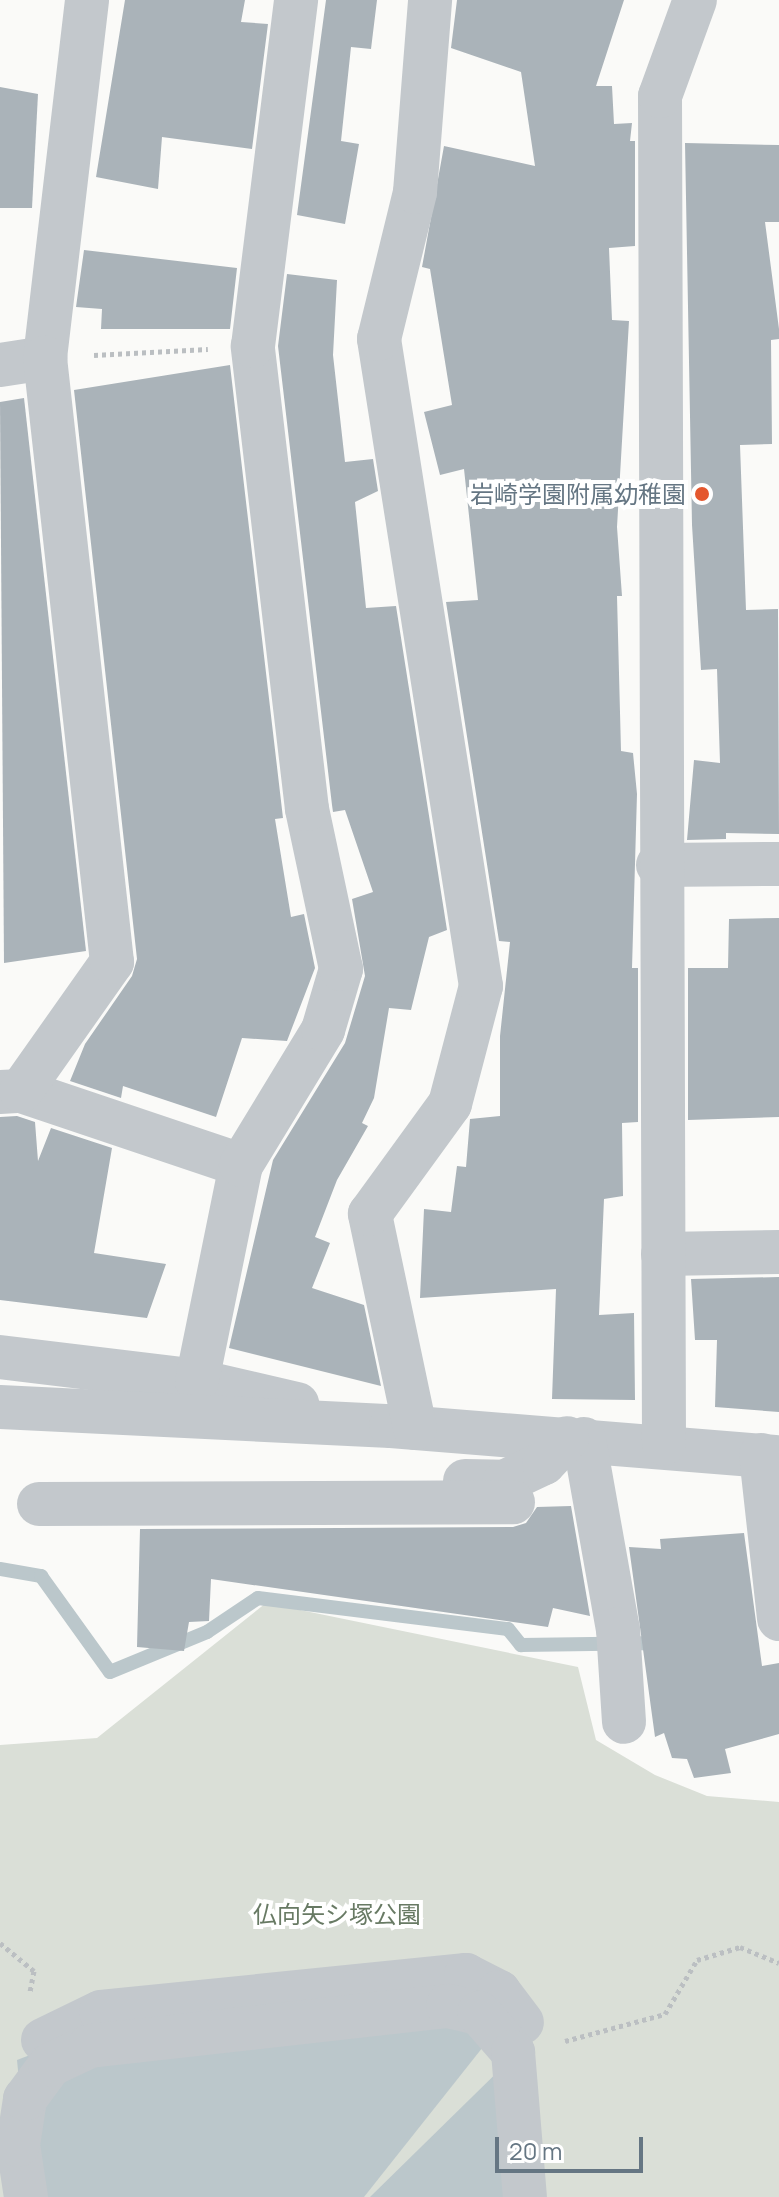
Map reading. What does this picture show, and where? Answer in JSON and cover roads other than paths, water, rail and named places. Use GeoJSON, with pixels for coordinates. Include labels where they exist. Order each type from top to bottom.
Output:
{"type":"FeatureCollection","features":[{"type":"Feature","properties":{"kind":"street"},"geometry":{"type":"LineString","coordinates":[[87,0],[45,358],[112,962],[10,1091],[241,1165]]}},
{"type":"Feature","properties":{"kind":"street"},"geometry":{"type":"LineString","coordinates":[[197,1381],[241,1165],[323,1030],[341,969],[307,809],[253,346],[296,0]]}},
{"type":"Feature","properties":{"kind":"street"},"geometry":{"type":"LineString","coordinates":[[403,1427],[370,1214],[450,1104],[481,986],[379,339],[415,192],[430,0]]}},
{"type":"Feature","properties":{"kind":"street"},"geometry":{"type":"LineString","coordinates":[[664,1444],[658,865],[660,96],[695,0]]}},
{"type":"Feature","properties":{"kind":"street"},"geometry":{"type":"LineString","coordinates":[[0,365],[45,358]]}},
{"type":"Feature","properties":{"kind":"street"},"geometry":{"type":"LineString","coordinates":[[658,865],[779,864]]}},
{"type":"Feature","properties":{"kind":"street"},"geometry":{"type":"LineString","coordinates":[[663,1254],[779,1252]]}},
{"type":"Feature","properties":{"kind":"street"},"geometry":{"type":"LineString","coordinates":[[0,1357],[197,1381],[403,1427]]}},
{"type":"Feature","properties":{"kind":"street"},"geometry":{"type":"LineString","coordinates":[[0,1407],[576,1438],[770,1456],[778,1616]]}},
{"type":"Feature","properties":{"kind":"street"},"geometry":{"type":"LineString","coordinates":[[323,1501],[378,1480],[504,1482],[544,1463],[576,1438]]}},
{"type":"Feature","properties":{"kind":"street"},"geometry":{"type":"LineString","coordinates":[[576,1438],[618,1629],[624,1722]]}},
{"type":"Feature","properties":{"kind":"street"},"geometry":{"type":"LineString","coordinates":[[39,1504],[513,1502]]}},
{"type":"Feature","properties":{"kind":"street"},"geometry":{"type":"LineString","coordinates":[[0,2093],[17,2060],[59,2028],[101,2012],[322,1985],[466,1975],[499,1992],[519,2013],[531,2048],[546,2197]]}},
{"type":"Feature","properties":{"kind":"street"},"geometry":{"type":"LineString","coordinates":[[26,2197],[18,2145],[25,2099],[50,2065],[90,2046],[448,2006],[479,2013],[513,2052],[525,2197]]}},
{"type":"Feature","properties":{"kind":"waterway"},"geometry":{"type":"LineString","coordinates":[[0,1569],[41,1576],[110,1672],[207,1632],[258,1598],[508,1629],[521,1645],[662,1643]]}},
{"type":"Feature","properties":{"kind":"place","name":"岩崎学園附属幼稚園"},"geometry":{"type":"Point","coordinates":[702,494]}},
{"type":"Feature","properties":{"kind":"park label","name":"仏向矢シ塚公園"},"geometry":{"type":"Point","coordinates":[337,1914]}}]}
